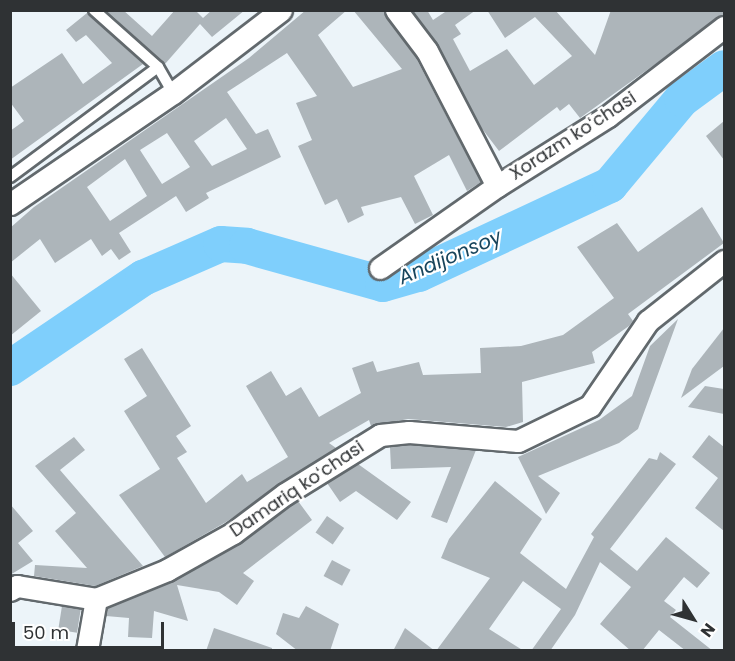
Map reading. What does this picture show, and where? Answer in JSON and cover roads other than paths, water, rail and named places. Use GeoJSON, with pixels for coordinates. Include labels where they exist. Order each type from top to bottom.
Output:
{"type":"FeatureCollection","features":[{"type":"Feature","properties":{"kind":"street"},"geometry":{"type":"LineString","coordinates":[[10,204],[173,93],[281,10]]}},
{"type":"Feature","properties":{"kind":"street","name":"Xorazm koʻchasi"},"geometry":{"type":"LineString","coordinates":[[396,10],[427,51],[497,186],[608,116],[724,27]]}},
{"type":"Feature","properties":{"kind":"street"},"geometry":{"type":"LineString","coordinates":[[380,268],[497,186]]}},
{"type":"Feature","properties":{"kind":"street","name":"Damariq koʻchasi"},"geometry":{"type":"LineString","coordinates":[[96,599],[167,570],[233,533],[285,494],[380,435],[409,432],[518,441],[590,406],[648,321],[724,261]]}},
{"type":"Feature","properties":{"kind":"street"},"geometry":{"type":"LineString","coordinates":[[10,590],[17,586],[96,599],[87,651]]}},
{"type":"Feature","properties":{"kind":"lane"},"geometry":{"type":"LineString","coordinates":[[94,10],[158,67],[173,93]]}},
{"type":"Feature","properties":{"kind":"lane"},"geometry":{"type":"LineString","coordinates":[[10,177],[158,67]]}},
{"type":"Feature","properties":{"kind":"waterway","name":"Andijonsoy"},"geometry":{"type":"LineString","coordinates":[[10,368],[143,278],[221,244],[247,246],[383,284],[419,274],[610,185],[682,99],[724,68]]}}]}
